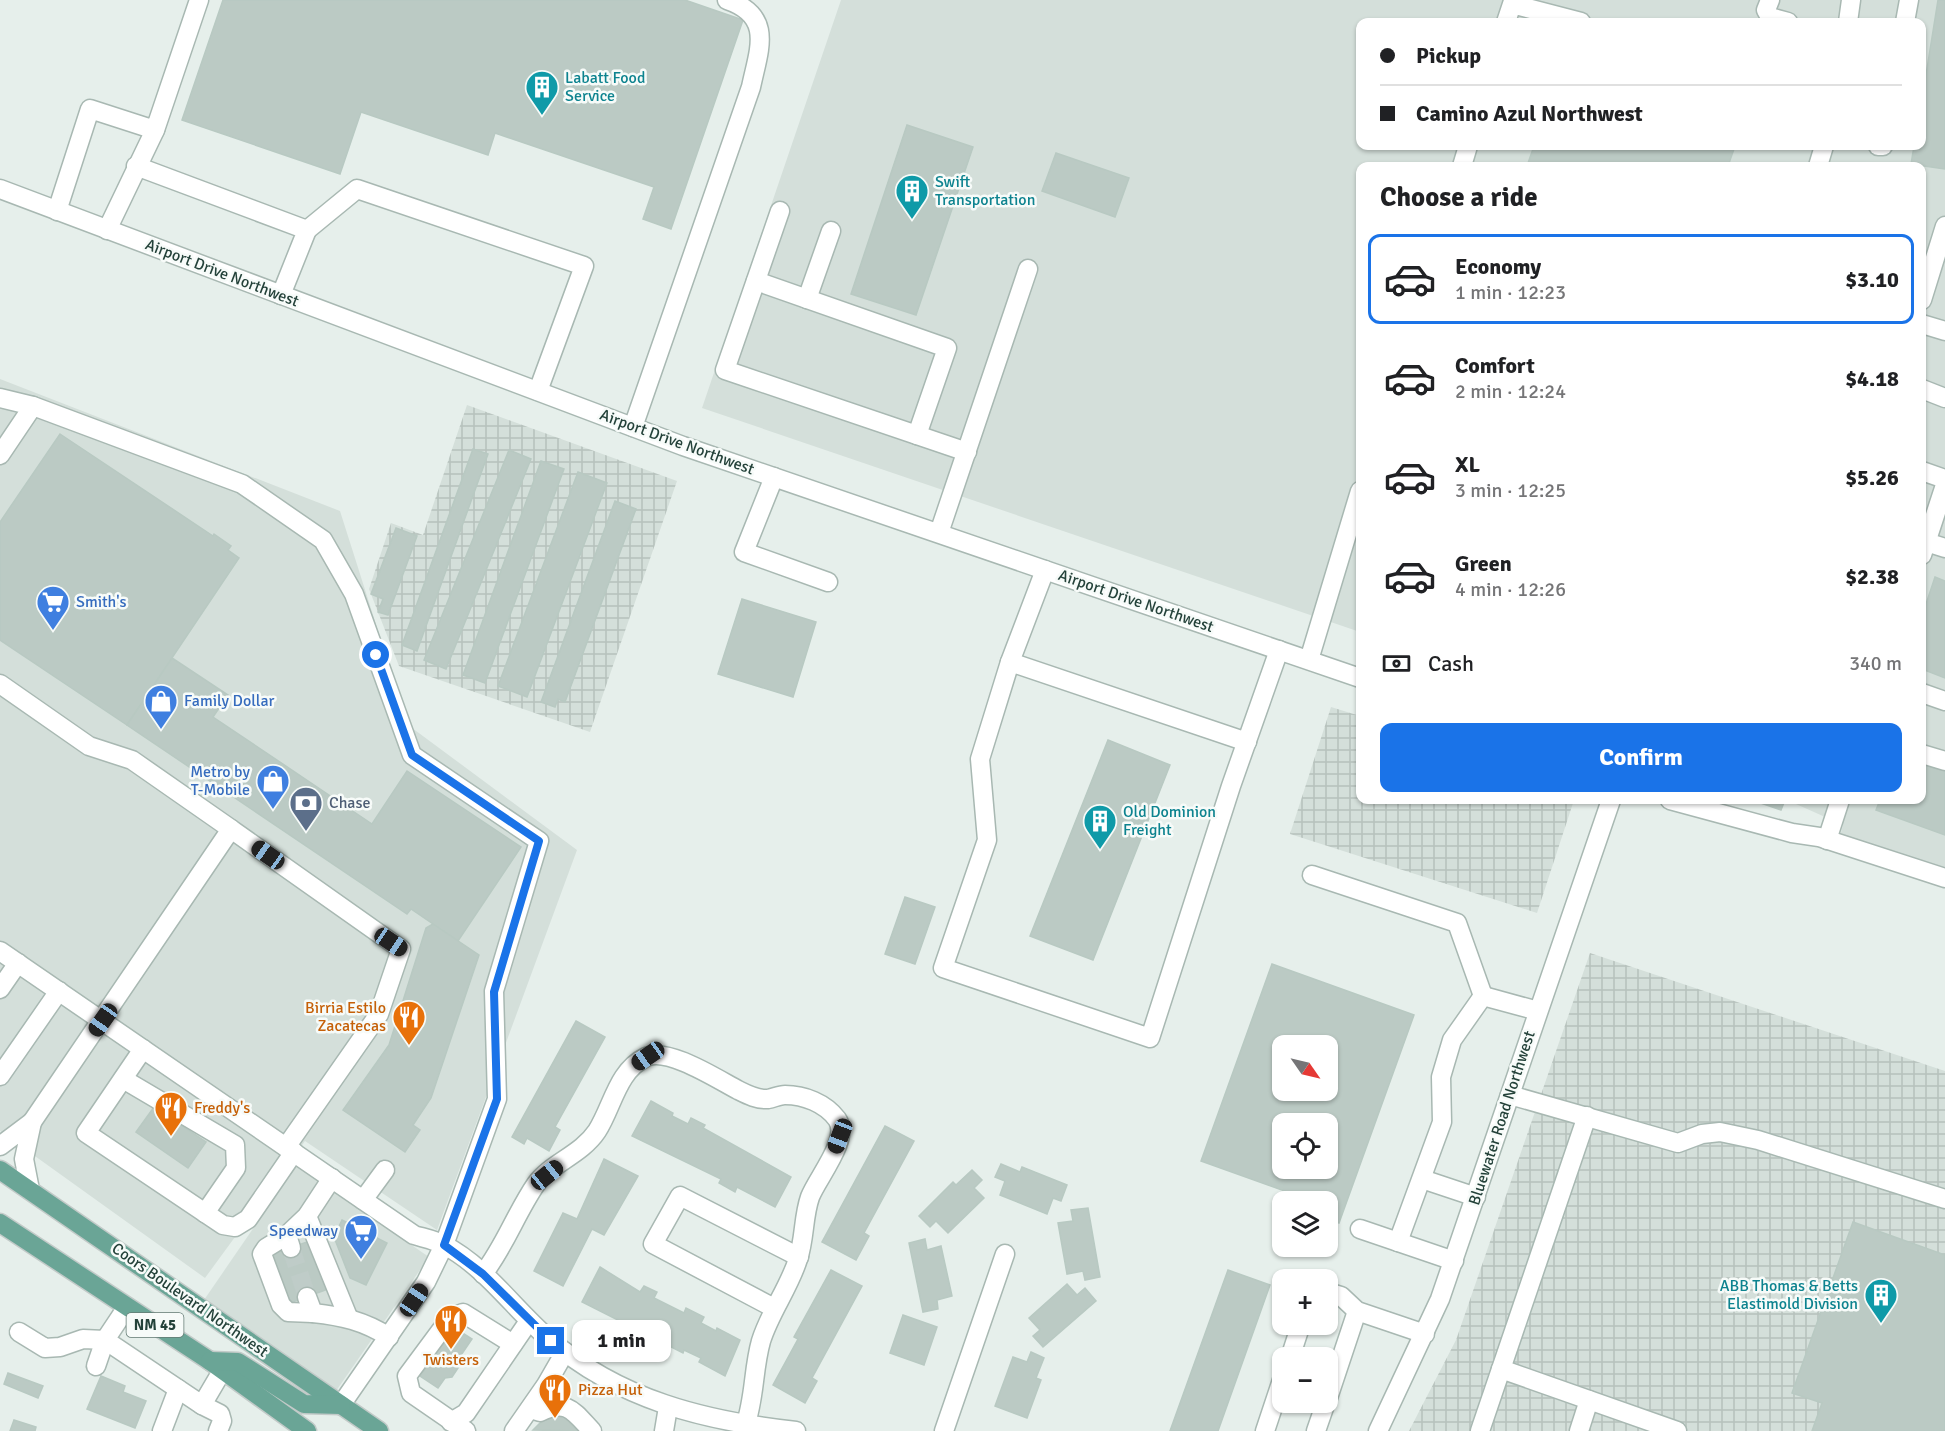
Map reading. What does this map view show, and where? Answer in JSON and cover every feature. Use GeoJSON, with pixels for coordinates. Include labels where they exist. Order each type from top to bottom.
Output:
{"type":"FeatureCollection","features":[{"type":"Feature","properties":{"kind":"main road","name":"Coors Boulevard Northwest"},"geometry":{"type":"LineString","coordinates":[[0,1170],[379,1431]]}},
{"type":"Feature","properties":{"kind":"main road","name":"NM 45"},"geometry":{"type":"LineString","coordinates":[[0,1223],[216,1366],[307,1431]]}},
{"type":"Feature","properties":{"kind":"main road"},"geometry":{"type":"LineString","coordinates":[[216,1366],[238,1362],[304,1404],[341,1405]]}},
{"type":"Feature","properties":{"kind":"street"},"geometry":{"type":"LineString","coordinates":[[107,230],[154,130],[199,0]]}},
{"type":"Feature","properties":{"kind":"street"},"geometry":{"type":"LineString","coordinates":[[633,427],[751,87],[759,47],[760,25],[754,15],[727,0]]}},
{"type":"Feature","properties":{"kind":"street"},"geometry":{"type":"LineString","coordinates":[[1770,0],[1766,10],[1770,17],[1774,18]]}},
{"type":"Feature","properties":{"kind":"street"},"geometry":{"type":"LineString","coordinates":[[1849,18],[1851,0]]}},
{"type":"Feature","properties":{"kind":"street"},"geometry":{"type":"LineString","coordinates":[[1906,18],[1909,0]]}},
{"type":"Feature","properties":{"kind":"street"},"geometry":{"type":"LineString","coordinates":[[1507,18],[1512,4],[1566,18]]}},
{"type":"Feature","properties":{"kind":"street"},"geometry":{"type":"LineString","coordinates":[[57,211],[90,109],[154,130]]}},
{"type":"Feature","properties":{"kind":"street"},"geometry":{"type":"LineString","coordinates":[[136,166],[307,230]]}},
{"type":"Feature","properties":{"kind":"street","name":"Airport Drive Northwest"},"geometry":{"type":"LineString","coordinates":[[0,189],[633,427],[1356,677]]}},
{"type":"Feature","properties":{"kind":"street"},"geometry":{"type":"LineString","coordinates":[[281,295],[307,230],[357,189],[584,266],[538,391]]}},
{"type":"Feature","properties":{"kind":"street"},"geometry":{"type":"LineString","coordinates":[[780,211],[725,370],[967,452]]}},
{"type":"Feature","properties":{"kind":"street"},"geometry":{"type":"LineString","coordinates":[[1926,287],[1945,226]]}},
{"type":"Feature","properties":{"kind":"street"},"geometry":{"type":"LineString","coordinates":[[807,299],[831,231]]}},
{"type":"Feature","properties":{"kind":"street"},"geometry":{"type":"LineString","coordinates":[[939,533],[1028,269]]}},
{"type":"Feature","properties":{"kind":"street"},"geometry":{"type":"LineString","coordinates":[[756,281],[947,348],[917,435]]}},
{"type":"Feature","properties":{"kind":"street"},"geometry":{"type":"LineString","coordinates":[[1926,325],[1945,330]]}},
{"type":"Feature","properties":{"kind":"street"},"geometry":{"type":"LineString","coordinates":[[1926,391],[1945,398]]}},
{"type":"Feature","properties":{"kind":"street"},"geometry":{"type":"LineString","coordinates":[[0,398],[33,406],[242,484],[323,540],[354,594],[412,755],[539,841],[494,992],[497,1099],[444,1245],[426,1282],[341,1405]]}},
{"type":"Feature","properties":{"kind":"street"},"geometry":{"type":"LineString","coordinates":[[0,455],[33,406]]}},
{"type":"Feature","properties":{"kind":"street"},"geometry":{"type":"LineString","coordinates":[[1926,472],[1945,479]]}},
{"type":"Feature","properties":{"kind":"street"},"geometry":{"type":"LineString","coordinates":[[774,477],[744,552],[828,582]]}},
{"type":"Feature","properties":{"kind":"street"},"geometry":{"type":"LineString","coordinates":[[1926,543],[1945,485]]}},
{"type":"Feature","properties":{"kind":"street"},"geometry":{"type":"LineString","coordinates":[[1309,660],[1356,504]]}},
{"type":"Feature","properties":{"kind":"street"},"geometry":{"type":"LineString","coordinates":[[1926,549],[1945,548]]}},
{"type":"Feature","properties":{"kind":"street"},"geometry":{"type":"LineString","coordinates":[[1045,570],[1010,662],[980,759],[987,840],[944,968],[1150,1038],[1246,742],[1279,650]]}},
{"type":"Feature","properties":{"kind":"street"},"geometry":{"type":"LineString","coordinates":[[1010,662],[1246,742]]}},
{"type":"Feature","properties":{"kind":"street"},"geometry":{"type":"LineString","coordinates":[[0,684],[89,746],[132,760],[401,949],[379,1014],[248,1219],[235,1227],[223,1225],[86,1133],[143,1049]]}},
{"type":"Feature","properties":{"kind":"street"},"geometry":{"type":"LineString","coordinates":[[1926,694],[1945,701]]}},
{"type":"Feature","properties":{"kind":"street"},"geometry":{"type":"LineString","coordinates":[[1926,755],[1945,761]]}},
{"type":"Feature","properties":{"kind":"street","name":"Bluewater Road Northwest"},"geometry":{"type":"LineString","coordinates":[[1383,1430],[1454,1261],[1610,804]]}},
{"type":"Feature","properties":{"kind":"street"},"geometry":{"type":"LineString","coordinates":[[1684,804],[1792,834],[1827,840],[1945,878]]}},
{"type":"Feature","properties":{"kind":"street"},"geometry":{"type":"LineString","coordinates":[[1827,840],[1839,804]]}},
{"type":"Feature","properties":{"kind":"street"},"geometry":{"type":"LineString","coordinates":[[0,1146],[32,1122],[231,829]]}},
{"type":"Feature","properties":{"kind":"street"},"geometry":{"type":"LineString","coordinates":[[1312,875],[1457,923],[1483,996]]}},
{"type":"Feature","properties":{"kind":"street"},"geometry":{"type":"LineString","coordinates":[[0,951],[414,1235],[444,1245],[483,1274],[529,1321],[565,1352],[615,1385],[668,1407],[745,1426],[796,1431]]}},
{"type":"Feature","properties":{"kind":"street"},"geometry":{"type":"LineString","coordinates":[[0,988],[18,963]]}},
{"type":"Feature","properties":{"kind":"street"},"geometry":{"type":"LineString","coordinates":[[0,1076],[58,991]]}},
{"type":"Feature","properties":{"kind":"street"},"geometry":{"type":"LineString","coordinates":[[1483,996],[1538,1011]]}},
{"type":"Feature","properties":{"kind":"street"},"geometry":{"type":"LineString","coordinates":[[1398,1242],[1442,1122],[1441,1077],[1452,1040],[1483,996]]}},
{"type":"Feature","properties":{"kind":"street"},"geometry":{"type":"LineString","coordinates":[[483,1274],[497,1256],[537,1182],[583,1149],[597,1130],[626,1071],[648,1056],[675,1058],[751,1096],[766,1100],[783,1094],[824,1105],[838,1120],[840,1136],[811,1194],[804,1215],[804,1239],[799,1257],[774,1308],[760,1344],[752,1407],[745,1426]]}},
{"type":"Feature","properties":{"kind":"street"},"geometry":{"type":"LineString","coordinates":[[123,1078],[235,1145],[236,1168],[205,1213]]}},
{"type":"Feature","properties":{"kind":"street"},"geometry":{"type":"LineString","coordinates":[[1510,1095],[1678,1143],[1702,1134],[1720,1132],[1758,1140],[1945,1199]]}},
{"type":"Feature","properties":{"kind":"street"},"geometry":{"type":"LineString","coordinates":[[1480,1431],[1587,1116]]}},
{"type":"Feature","properties":{"kind":"street"},"geometry":{"type":"LineString","coordinates":[[30,1190],[24,1159],[32,1122]]}},
{"type":"Feature","properties":{"kind":"street"},"geometry":{"type":"LineString","coordinates":[[363,1200],[385,1170]]}},
{"type":"Feature","properties":{"kind":"street"},"geometry":{"type":"LineString","coordinates":[[332,1178],[289,1241],[266,1248],[262,1254],[281,1305],[288,1312],[310,1305],[372,1326],[389,1337]]}},
{"type":"Feature","properties":{"kind":"street"},"geometry":{"type":"LineString","coordinates":[[1422,1179],[1476,1197]]}},
{"type":"Feature","properties":{"kind":"street"},"geometry":{"type":"LineString","coordinates":[[774,1308],[653,1244],[680,1196],[799,1257]]}},
{"type":"Feature","properties":{"kind":"street"},"geometry":{"type":"LineString","coordinates":[[307,1216],[348,1317]]}},
{"type":"Feature","properties":{"kind":"street"},"geometry":{"type":"LineString","coordinates":[[1360,1229],[1454,1261]]}},
{"type":"Feature","properties":{"kind":"street"},"geometry":{"type":"LineString","coordinates":[[944,1431],[1005,1254]]}},
{"type":"Feature","properties":{"kind":"street"},"geometry":{"type":"LineString","coordinates":[[1338,1295],[1357,1311],[1425,1334]]}},
{"type":"Feature","properties":{"kind":"street"},"geometry":{"type":"LineString","coordinates":[[96,1366],[105,1340],[127,1307]]}},
{"type":"Feature","properties":{"kind":"street"},"geometry":{"type":"LineString","coordinates":[[1338,1368],[1357,1311]]}},
{"type":"Feature","properties":{"kind":"street"},"geometry":{"type":"LineString","coordinates":[[513,1344],[464,1313],[450,1318],[407,1376],[411,1393],[459,1426],[529,1321]]}},
{"type":"Feature","properties":{"kind":"street"},"geometry":{"type":"LineString","coordinates":[[18,1332],[45,1348],[60,1347],[83,1339],[105,1340],[202,1405],[220,1414],[222,1421],[218,1431]]}},
{"type":"Feature","properties":{"kind":"street"},"geometry":{"type":"LineString","coordinates":[[514,1431],[565,1352]]}},
{"type":"Feature","properties":{"kind":"street"},"geometry":{"type":"LineString","coordinates":[[202,1405],[216,1366]]}},
{"type":"Feature","properties":{"kind":"street"},"geometry":{"type":"LineString","coordinates":[[1501,1369],[1677,1431]]}},
{"type":"Feature","properties":{"kind":"street"},"geometry":{"type":"LineString","coordinates":[[162,1431],[178,1389]]}},
{"type":"Feature","properties":{"kind":"street"},"geometry":{"type":"LineString","coordinates":[[1579,1431],[1589,1400]]}},
{"type":"Feature","properties":{"kind":"street"},"geometry":{"type":"LineString","coordinates":[[530,1409],[540,1412],[553,1405],[564,1406],[571,1409],[592,1431]]}},
{"type":"Feature","properties":{"kind":"street"},"geometry":{"type":"LineString","coordinates":[[664,1431],[668,1407]]}},
{"type":"Feature","properties":{"kind":"street"},"geometry":{"type":"LineString","coordinates":[[1265,1431],[1272,1410]]}},
{"type":"Feature","properties":{"kind":"street"},"geometry":{"type":"LineString","coordinates":[[1316,1431],[1322,1413]]}},
{"type":"Feature","properties":{"kind":"shaded area"},"geometry":{"type":"Polygon","coordinates":[[[841,0],[1945,0],[1945,872],[1840,836],[1843,825],[1796,804],[1926,804],[1926,162],[1356,162],[1356,631],[702,408],[841,0]]]}},
{"type":"Feature","properties":{"kind":"shaded area"},"geometry":{"type":"Polygon","coordinates":[[[0,379],[340,511],[408,725],[577,850],[437,1230],[305,1141],[205,1278],[0,1131],[0,379]]]}},
{"type":"Feature","properties":{"kind":"shaded area"},"geometry":{"type":"Polygon","coordinates":[[[467,405],[677,481],[590,732],[399,666],[369,589],[391,523],[423,535],[467,405]]]}},
{"type":"Feature","properties":{"kind":"shaded area"},"geometry":{"type":"Polygon","coordinates":[[[1331,707],[1356,715],[1356,804],[1573,804],[1537,913],[1290,834],[1331,707]]]}},
{"type":"Feature","properties":{"kind":"shaded area"},"geometry":{"type":"Polygon","coordinates":[[[1590,953],[1945,1071],[1945,1431],[1409,1431],[1456,1340],[1590,953]]]}},
{"type":"Feature","properties":{"kind":"shaded area","name":"Speedway"},"geometry":{"type":"Polygon","coordinates":[[[296,1166],[429,1257],[336,1391],[204,1300],[296,1166]]]}},
{"type":"Feature","properties":{"kind":"building","name":"Labatt Food Service"},"geometry":{"type":"Polygon","coordinates":[[[223,0],[685,0],[743,20],[671,229],[643,219],[654,187],[495,133],[488,155],[361,112],[340,174],[182,120],[223,0]]]}},
{"type":"Feature","properties":{"kind":"building"},"geometry":{"type":"Polygon","coordinates":[[[1938,0],[1945,0],[1945,169],[1926,166],[1926,162],[1911,162],[1913,150],[1926,150],[1926,75],[1938,0]]]}},
{"type":"Feature","properties":{"kind":"building","name":"Swift Transportation"},"geometry":{"type":"Polygon","coordinates":[[[907,125],[973,147],[916,315],[851,294],[907,125]]]}},
{"type":"Feature","properties":{"kind":"building"},"geometry":{"type":"Polygon","coordinates":[[[1533,150],[1734,150],[1729,162],[1528,162],[1533,150]]]}},
{"type":"Feature","properties":{"kind":"building"},"geometry":{"type":"Polygon","coordinates":[[[1056,153],[1129,178],[1115,217],[1042,191],[1056,153]]]}},
{"type":"Feature","properties":{"kind":"building"},"geometry":{"type":"Polygon","coordinates":[[[60,434],[213,536],[214,534],[231,546],[228,550],[239,558],[127,725],[0,640],[0,522],[60,434]]]}},
{"type":"Feature","properties":{"kind":"building"},"geometry":{"type":"Polygon","coordinates":[[[473,449],[488,454],[417,651],[402,645],[473,449]]]}},
{"type":"Feature","properties":{"kind":"building"},"geometry":{"type":"Polygon","coordinates":[[[509,450],[531,459],[446,669],[424,660],[509,450]]]}},
{"type":"Feature","properties":{"kind":"building"},"geometry":{"type":"Polygon","coordinates":[[[541,461],[564,469],[485,683],[463,675],[541,461]]]}},
{"type":"Feature","properties":{"kind":"building"},"geometry":{"type":"Polygon","coordinates":[[[578,472],[607,483],[527,697],[498,686],[578,472]]]}},
{"type":"Feature","properties":{"kind":"building"},"geometry":{"type":"Polygon","coordinates":[[[615,501],[636,509],[565,702],[558,699],[555,707],[541,702],[615,501]]]}},
{"type":"Feature","properties":{"kind":"building"},"geometry":{"type":"Polygon","coordinates":[[[396,528],[417,536],[388,615],[378,612],[383,599],[371,594],[396,528]]]}},
{"type":"Feature","properties":{"kind":"building"},"geometry":{"type":"Polygon","coordinates":[[[1935,577],[1945,581],[1945,678],[1926,671],[1926,604],[1935,577]]]}},
{"type":"Feature","properties":{"kind":"building"},"geometry":{"type":"Polygon","coordinates":[[[742,599],[816,622],[793,697],[718,674],[742,599]]]}},
{"type":"Feature","properties":{"kind":"building"},"geometry":{"type":"Polygon","coordinates":[[[172,658],[228,695],[213,717],[372,824],[407,771],[521,847],[458,941],[411,909],[407,914],[127,725],[172,658]]]}},
{"type":"Feature","properties":{"kind":"building","name":"Old Dominion Freight"},"geometry":{"type":"Polygon","coordinates":[[[1108,740],[1170,765],[1093,960],[1030,936],[1108,740]]]}},
{"type":"Feature","properties":{"kind":"building"},"geometry":{"type":"Polygon","coordinates":[[[1926,763],[1945,770],[1945,835],[1876,810],[1878,804],[1926,804],[1926,763]]]}},
{"type":"Feature","properties":{"kind":"building"},"geometry":{"type":"Polygon","coordinates":[[[1764,804],[1783,804],[1781,810],[1764,804]]]}},
{"type":"Feature","properties":{"kind":"building"},"geometry":{"type":"Polygon","coordinates":[[[905,897],[935,907],[915,964],[885,954],[905,897]]]}},
{"type":"Feature","properties":{"kind":"building"},"geometry":{"type":"Polygon","coordinates":[[[433,924],[479,955],[431,1098],[413,1125],[420,1130],[405,1152],[343,1110],[389,1045],[426,928],[433,924]]]}},
{"type":"Feature","properties":{"kind":"building"},"geometry":{"type":"Polygon","coordinates":[[[1272,964],[1414,1015],[1339,1223],[1338,1191],[1284,1191],[1201,1161],[1272,964]]]}},
{"type":"Feature","properties":{"kind":"building"},"geometry":{"type":"Polygon","coordinates":[[[576,1021],[605,1037],[555,1127],[560,1130],[549,1151],[527,1138],[524,1144],[512,1137],[576,1021]]]}},
{"type":"Feature","properties":{"kind":"building"},"geometry":{"type":"Polygon","coordinates":[[[651,1101],[688,1124],[691,1118],[705,1125],[703,1128],[791,1177],[775,1207],[737,1187],[735,1192],[719,1183],[721,1179],[632,1136],[651,1101]]]}},
{"type":"Feature","properties":{"kind":"building","name":"Freddy's"},"geometry":{"type":"Polygon","coordinates":[[[154,1107],[206,1142],[188,1168],[136,1132],[154,1107]]]}},
{"type":"Feature","properties":{"kind":"building"},"geometry":{"type":"Polygon","coordinates":[[[885,1126],[914,1141],[864,1233],[869,1236],[856,1260],[822,1242],[885,1126]]]}},
{"type":"Feature","properties":{"kind":"building"},"geometry":{"type":"Polygon","coordinates":[[[604,1159],[638,1176],[604,1235],[592,1229],[563,1286],[534,1271],[563,1213],[577,1219],[604,1159]]]}},
{"type":"Feature","properties":{"kind":"building"},"geometry":{"type":"Polygon","coordinates":[[[1001,1164],[1020,1172],[1022,1167],[1067,1185],[1061,1201],[1053,1198],[1047,1214],[1000,1195],[1005,1181],[995,1177],[1001,1164]]]}},
{"type":"Feature","properties":{"kind":"building"},"geometry":{"type":"Polygon","coordinates":[[[972,1170],[982,1180],[974,1188],[984,1198],[948,1233],[936,1221],[930,1227],[919,1216],[953,1182],[956,1185],[972,1170]]]}},
{"type":"Feature","properties":{"kind":"building"},"geometry":{"type":"Polygon","coordinates":[[[1088,1208],[1100,1277],[1085,1280],[1083,1271],[1067,1274],[1058,1223],[1073,1221],[1071,1210],[1088,1208]]]}},
{"type":"Feature","properties":{"kind":"building","name":"Speedway"},"geometry":{"type":"Polygon","coordinates":[[[342,1220],[387,1243],[366,1285],[350,1278],[334,1237],[342,1220]]]}},
{"type":"Feature","properties":{"kind":"building","name":"ABB Thomas & Betts Elastimold Division"},"geometry":{"type":"Polygon","coordinates":[[[1853,1222],[1945,1255],[1945,1431],[1812,1431],[1822,1403],[1792,1393],[1853,1222]]]}},
{"type":"Feature","properties":{"kind":"building"},"geometry":{"type":"Polygon","coordinates":[[[925,1239],[927,1250],[941,1246],[952,1296],[937,1300],[938,1309],[923,1312],[909,1243],[925,1239]]]}},
{"type":"Feature","properties":{"kind":"building"},"geometry":{"type":"Polygon","coordinates":[[[310,1241],[328,1289],[284,1305],[267,1256],[310,1241]]]}},
{"type":"Feature","properties":{"kind":"building"},"geometry":{"type":"Polygon","coordinates":[[[600,1267],[640,1292],[644,1286],[657,1292],[654,1298],[684,1313],[686,1308],[704,1317],[701,1323],[716,1331],[717,1328],[740,1340],[725,1376],[699,1362],[701,1358],[684,1350],[683,1353],[582,1302],[600,1267]]]}},
{"type":"Feature","properties":{"kind":"building"},"geometry":{"type":"Polygon","coordinates":[[[831,1270],[862,1286],[812,1378],[817,1381],[805,1403],[773,1385],[798,1339],[794,1337],[831,1270]]]}},
{"type":"Feature","properties":{"kind":"building"},"geometry":{"type":"Polygon","coordinates":[[[1228,1270],[1270,1285],[1218,1431],[1170,1431],[1228,1270]]]}},
{"type":"Feature","properties":{"kind":"building"},"geometry":{"type":"Polygon","coordinates":[[[1067,1284],[1077,1295],[1085,1288],[1096,1301],[1043,1347],[1033,1336],[1040,1330],[1029,1318],[1067,1284]]]}},
{"type":"Feature","properties":{"kind":"building"},"geometry":{"type":"Polygon","coordinates":[[[903,1315],[937,1327],[924,1365],[890,1353],[903,1315]]]}},
{"type":"Feature","properties":{"kind":"building","name":"Twisters"},"geometry":{"type":"Polygon","coordinates":[[[453,1327],[472,1339],[457,1361],[458,1368],[452,1377],[445,1378],[438,1388],[420,1376],[453,1327]]]}},
{"type":"Feature","properties":{"kind":"building"},"geometry":{"type":"Polygon","coordinates":[[[1031,1352],[1044,1358],[1036,1378],[1041,1380],[1027,1418],[995,1406],[1013,1357],[1027,1362],[1031,1352]]]}},
{"type":"Feature","properties":{"kind":"building"},"geometry":{"type":"Polygon","coordinates":[[[8,1373],[43,1386],[38,1398],[4,1384],[8,1373]]]}},
{"type":"Feature","properties":{"kind":"building"},"geometry":{"type":"Polygon","coordinates":[[[101,1376],[125,1386],[123,1392],[146,1401],[135,1428],[87,1409],[101,1376]]]}},
{"type":"Feature","properties":{"kind":"building","name":"Pizza Hut"},"geometry":{"type":"Polygon","coordinates":[[[555,1408],[578,1431],[533,1430],[555,1408]]]}},
{"type":"Feature","properties":{"kind":"building"},"geometry":{"type":"Polygon","coordinates":[[[14,1420],[36,1427],[35,1431],[10,1431],[14,1420]]]}},
{"type":"Feature","properties":{"kind":"tunnel"},"geometry":{"type":"LineString","coordinates":[[291,1248],[307,1297]]}},
{"type":"Feature","properties":{"kind":"place","name":"Labatt Food Service"},"geometry":{"type":"Point","coordinates":[542,116]}},
{"type":"Feature","properties":{"kind":"place","name":"Swift Transportation"},"geometry":{"type":"Point","coordinates":[912,220]}},
{"type":"Feature","properties":{"kind":"place","name":"Smith's"},"geometry":{"type":"Point","coordinates":[53,631]}},
{"type":"Feature","properties":{"kind":"place","name":"Family Dollar"},"geometry":{"type":"Point","coordinates":[161,730]}},
{"type":"Feature","properties":{"kind":"place","name":"Metro by T-Mobile"},"geometry":{"type":"Point","coordinates":[273,810]}},
{"type":"Feature","properties":{"kind":"place","name":"Chase"},"geometry":{"type":"Point","coordinates":[306,832]}},
{"type":"Feature","properties":{"kind":"place","name":"Old Dominion Freight"},"geometry":{"type":"Point","coordinates":[1100,850]}},
{"type":"Feature","properties":{"kind":"place","name":"Birria Estilo Zacatecas"},"geometry":{"type":"Point","coordinates":[409,1046]}},
{"type":"Feature","properties":{"kind":"place","name":"Freddy's"},"geometry":{"type":"Point","coordinates":[171,1137]}},
{"type":"Feature","properties":{"kind":"place","name":"Speedway"},"geometry":{"type":"Point","coordinates":[361,1260]}},
{"type":"Feature","properties":{"kind":"place","name":"ABB Thomas & Betts Elastimold Division"},"geometry":{"type":"Point","coordinates":[1881,1324]}},
{"type":"Feature","properties":{"kind":"place","name":"Twisters"},"geometry":{"type":"Point","coordinates":[451,1350]}},
{"type":"Feature","properties":{"kind":"place","name":"Pizza Hut"},"geometry":{"type":"Point","coordinates":[555,1419]}},
{"type":"Feature","properties":{"kind":"route"},"geometry":{"type":"LineString","coordinates":[[376,655],[412,755],[539,841],[494,992],[497,1099],[444,1245],[483,1274],[551,1341]]}}]}
